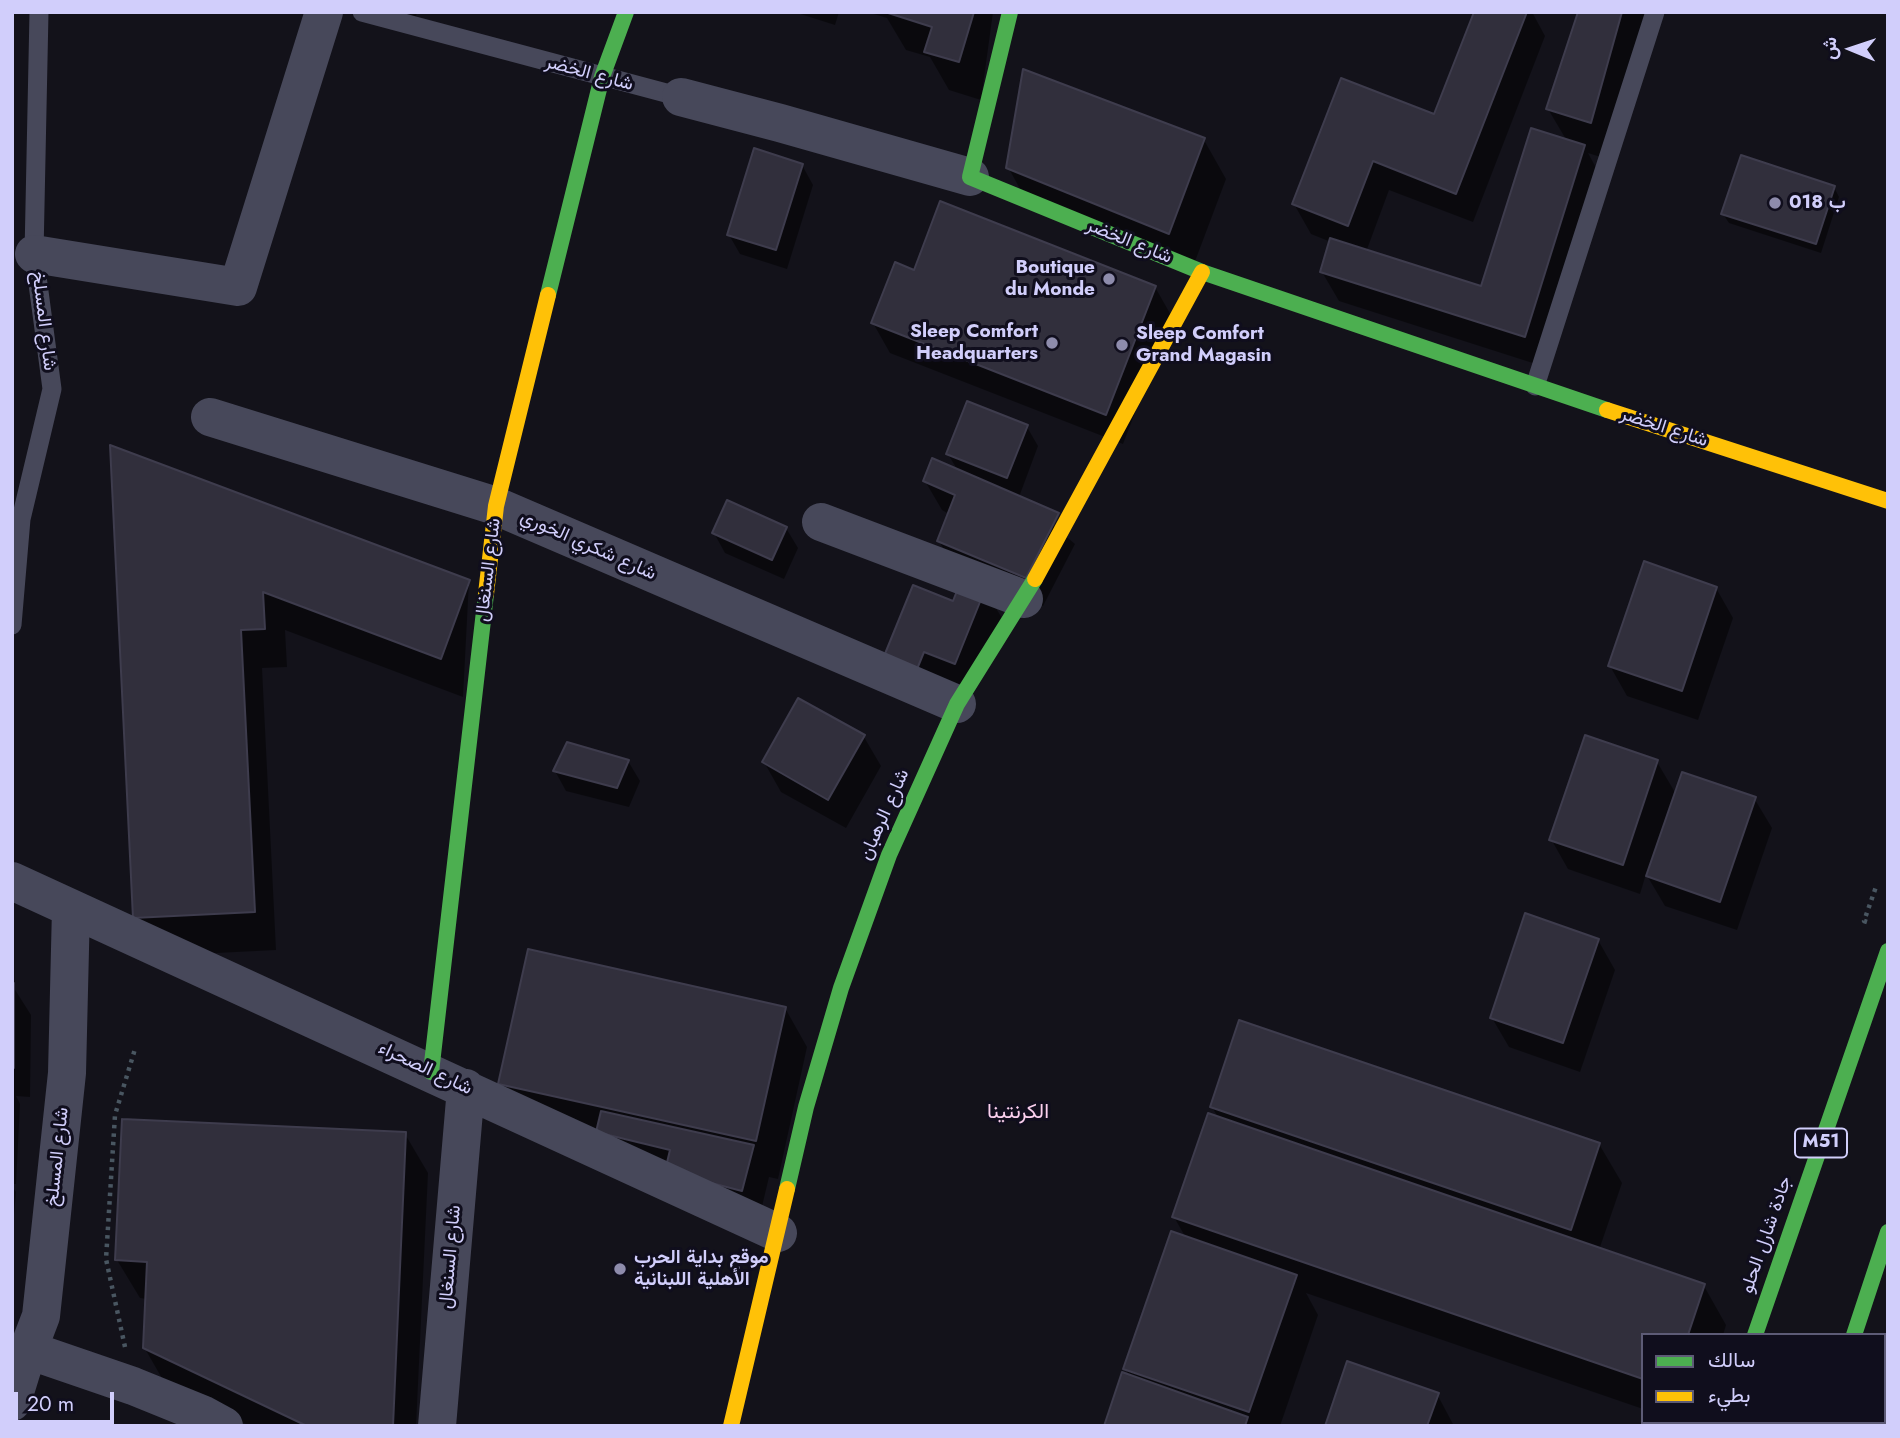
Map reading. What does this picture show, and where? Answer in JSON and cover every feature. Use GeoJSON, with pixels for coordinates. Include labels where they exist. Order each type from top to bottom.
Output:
{"type":"FeatureCollection","features":[{"type":"Feature","properties":{"kind":"main road","name":"شارع السنغال"},"geometry":{"type":"LineString","coordinates":[[431,1072],[496,506],[601,78],[626,12]]}},
{"type":"Feature","properties":{"kind":"main road"},"geometry":{"type":"LineString","coordinates":[[970,177],[1010,12]]}},
{"type":"Feature","properties":{"kind":"main road","name":"شارع الخضر"},"geometry":{"type":"LineString","coordinates":[[970,177],[1202,272],[1535,386],[1888,501]]}},
{"type":"Feature","properties":{"kind":"main road","name":"شارع الرهبان"},"geometry":{"type":"LineString","coordinates":[[731,1426],[806,1107],[841,988],[889,855],[957,704],[1024,599],[1202,272]]}},
{"type":"Feature","properties":{"kind":"main road","name":"جادة شارل الحلو"},"geometry":{"type":"LineString","coordinates":[[1756,1333],[1888,951]]}},
{"type":"Feature","properties":{"kind":"main road"},"geometry":{"type":"LineString","coordinates":[[1855,1333],[1888,1231]]}},
{"type":"Feature","properties":{"kind":"street"},"geometry":{"type":"LineString","coordinates":[[34,254],[238,287],[324,12]]}},
{"type":"Feature","properties":{"kind":"street","name":"شارع الخضر"},"geometry":{"type":"LineString","coordinates":[[681,97],[970,177]]}},
{"type":"Feature","properties":{"kind":"street","name":"شارع شكري الخوري"},"geometry":{"type":"LineString","coordinates":[[210,417],[496,506],[957,704]]}},
{"type":"Feature","properties":{"kind":"street"},"geometry":{"type":"LineString","coordinates":[[821,522],[1024,599]]}},
{"type":"Feature","properties":{"kind":"street","name":"شارع الصحراء"},"geometry":{"type":"LineString","coordinates":[[12,881],[778,1233]]}},
{"type":"Feature","properties":{"kind":"street","name":"شارع المسلخ"},"geometry":{"type":"LineString","coordinates":[[12,1402],[68,1073],[71,908]]}},
{"type":"Feature","properties":{"kind":"street","name":"شارع السنغال"},"geometry":{"type":"LineString","coordinates":[[437,1426],[466,1088]]}},
{"type":"Feature","properties":{"kind":"street"},"geometry":{"type":"LineString","coordinates":[[27,1324],[133,1386],[202,1414],[224,1426]]}},
{"type":"Feature","properties":{"kind":"lane","name":"شارع المسلخ"},"geometry":{"type":"LineString","coordinates":[[12,625],[21,519],[52,389],[34,254],[39,12]]}},
{"type":"Feature","properties":{"kind":"lane","name":"شارع الخضر"},"geometry":{"type":"LineString","coordinates":[[362,12],[601,78],[681,97]]}},
{"type":"Feature","properties":{"kind":"lane"},"geometry":{"type":"LineString","coordinates":[[1535,386],[1655,12]]}},
{"type":"Feature","properties":{"kind":"path"},"geometry":{"type":"LineString","coordinates":[[1864,921],[1878,884]]}},
{"type":"Feature","properties":{"kind":"path"},"geometry":{"type":"LineString","coordinates":[[133,1386],[106,1259],[115,1115],[135,1049]]}},
{"type":"Feature","properties":{"kind":"building"},"geometry":{"type":"Polygon","coordinates":[[[885,12],[974,12],[959,62],[924,52],[932,27],[885,12]]]}},
{"type":"Feature","properties":{"kind":"building"},"geometry":{"type":"Polygon","coordinates":[[[1474,12],[1527,12],[1456,194],[1373,161],[1348,226],[1292,204],[1341,78],[1434,114],[1474,12]]]}},
{"type":"Feature","properties":{"kind":"building"},"geometry":{"type":"Polygon","coordinates":[[[1578,12],[1622,12],[1591,123],[1546,109],[1578,12]]]}},
{"type":"Feature","properties":{"kind":"building"},"geometry":{"type":"Polygon","coordinates":[[[1023,69],[1205,138],[1169,234],[1006,168],[1023,69]]]}},
{"type":"Feature","properties":{"kind":"building"},"geometry":{"type":"Polygon","coordinates":[[[1531,128],[1585,145],[1525,337],[1320,272],[1330,238],[1481,286],[1531,128]]]}},
{"type":"Feature","properties":{"kind":"building"},"geometry":{"type":"Polygon","coordinates":[[[754,148],[803,164],[776,250],[727,235],[754,148]]]}},
{"type":"Feature","properties":{"kind":"building"},"geometry":{"type":"Polygon","coordinates":[[[1741,155],[1835,186],[1816,244],[1721,214],[1741,155]]]}},
{"type":"Feature","properties":{"kind":"building"},"geometry":{"type":"Polygon","coordinates":[[[940,201],[1156,286],[1106,415],[871,323],[895,262],[914,270],[940,201]]]}},
{"type":"Feature","properties":{"kind":"building"},"geometry":{"type":"Polygon","coordinates":[[[967,401],[1028,425],[1007,478],[946,454],[967,401]]]}},
{"type":"Feature","properties":{"kind":"building"},"geometry":{"type":"Polygon","coordinates":[[[110,445],[470,580],[441,659],[263,592],[265,629],[241,630],[255,912],[133,918],[110,445]]]}},
{"type":"Feature","properties":{"kind":"building"},"geometry":{"type":"Polygon","coordinates":[[[932,458],[1059,513],[1026,578],[937,541],[955,495],[923,481],[932,458]]]}},
{"type":"Feature","properties":{"kind":"building"},"geometry":{"type":"Polygon","coordinates":[[[727,500],[787,527],[772,560],[712,533],[727,500]]]}},
{"type":"Feature","properties":{"kind":"building"},"geometry":{"type":"Polygon","coordinates":[[[1644,561],[1717,587],[1682,691],[1608,666],[1644,561]]]}},
{"type":"Feature","properties":{"kind":"building"},"geometry":{"type":"Polygon","coordinates":[[[962,578],[986,587],[955,664],[924,652],[913,679],[880,666],[913,585],[953,601],[962,578]]]}},
{"type":"Feature","properties":{"kind":"building"},"geometry":{"type":"Polygon","coordinates":[[[798,698],[865,735],[828,800],[762,762],[798,698]]]}},
{"type":"Feature","properties":{"kind":"building"},"geometry":{"type":"Polygon","coordinates":[[[1585,735],[1658,760],[1623,865],[1549,840],[1585,735]]]}},
{"type":"Feature","properties":{"kind":"building"},"geometry":{"type":"Polygon","coordinates":[[[567,742],[629,760],[617,788],[553,771],[567,742]]]}},
{"type":"Feature","properties":{"kind":"building"},"geometry":{"type":"Polygon","coordinates":[[[1682,772],[1756,797],[1720,902],[1646,876],[1682,772]]]}},
{"type":"Feature","properties":{"kind":"building"},"geometry":{"type":"Polygon","coordinates":[[[1525,913],[1599,939],[1563,1043],[1490,1018],[1525,913]]]}},
{"type":"Feature","properties":{"kind":"building"},"geometry":{"type":"Polygon","coordinates":[[[528,949],[786,1007],[756,1141],[498,1084],[528,949]]]}},
{"type":"Feature","properties":{"kind":"building"},"geometry":{"type":"Polygon","coordinates":[[[14,983],[14,1068],[12,1068],[14,983]]]}},
{"type":"Feature","properties":{"kind":"building"},"geometry":{"type":"Polygon","coordinates":[[[1239,1020],[1600,1143],[1571,1230],[1210,1107],[1239,1020]]]}},
{"type":"Feature","properties":{"kind":"building"},"geometry":{"type":"Polygon","coordinates":[[[601,1111],[754,1145],[742,1191],[665,1171],[670,1150],[596,1132],[601,1111]]]}},
{"type":"Feature","properties":{"kind":"building"},"geometry":{"type":"Polygon","coordinates":[[[1208,1113],[1705,1284],[1689,1333],[1641,1333],[1641,1378],[1172,1217],[1208,1113]]]}},
{"type":"Feature","properties":{"kind":"building"},"geometry":{"type":"Polygon","coordinates":[[[122,1119],[406,1132],[393,1426],[307,1426],[143,1348],[147,1262],[115,1260],[122,1119]]]}},
{"type":"Feature","properties":{"kind":"building"},"geometry":{"type":"Polygon","coordinates":[[[1171,1231],[1297,1275],[1249,1412],[1123,1369],[1171,1231]]]}},
{"type":"Feature","properties":{"kind":"building"},"geometry":{"type":"Polygon","coordinates":[[[1347,1361],[1439,1393],[1427,1426],[1325,1426],[1347,1361]]]}},
{"type":"Feature","properties":{"kind":"building"},"geometry":{"type":"Polygon","coordinates":[[[1122,1372],[1248,1417],[1245,1426],[1104,1426],[1122,1372]]]}},
{"type":"Feature","properties":{"kind":"traffic: fast"},"geometry":{"type":"LineString","coordinates":[[548,295],[602,77],[626,12]]}},
{"type":"Feature","properties":{"kind":"traffic: fast"},"geometry":{"type":"LineString","coordinates":[[1010,12],[970,177],[1202,272],[1607,410]]}},
{"type":"Feature","properties":{"kind":"traffic: fast"},"geometry":{"type":"LineString","coordinates":[[787,1189],[806,1107],[841,988],[889,855],[957,704],[1035,579]]}},
{"type":"Feature","properties":{"kind":"traffic: fast"},"geometry":{"type":"LineString","coordinates":[[431,1072],[486,594]]}},
{"type":"Feature","properties":{"kind":"traffic: fast"},"geometry":{"type":"LineString","coordinates":[[1756,1333],[1888,951]]}},
{"type":"Feature","properties":{"kind":"traffic: fast"},"geometry":{"type":"LineString","coordinates":[[1855,1333],[1888,1232]]}},
{"type":"Feature","properties":{"kind":"traffic: slow"},"geometry":{"type":"LineString","coordinates":[[1035,579],[1202,272]]}},
{"type":"Feature","properties":{"kind":"traffic: slow"},"geometry":{"type":"LineString","coordinates":[[486,594],[496,506],[548,295]]}},
{"type":"Feature","properties":{"kind":"traffic: slow"},"geometry":{"type":"LineString","coordinates":[[1607,410],[1888,501]]}},
{"type":"Feature","properties":{"kind":"traffic: slow"},"geometry":{"type":"LineString","coordinates":[[731,1426],[787,1189]]}},
{"type":"Feature","properties":{"kind":"place","name":"ب 018"},"geometry":{"type":"Point","coordinates":[1775,203]}},
{"type":"Feature","properties":{"kind":"place","name":"Boutique du Monde"},"geometry":{"type":"Point","coordinates":[1109,279]}},
{"type":"Feature","properties":{"kind":"place","name":"Sleep Comfort Headquarters"},"geometry":{"type":"Point","coordinates":[1052,343]}},
{"type":"Feature","properties":{"kind":"place","name":"Sleep Comfort Grand Magasin"},"geometry":{"type":"Point","coordinates":[1122,345]}},
{"type":"Feature","properties":{"kind":"place","name":"موقع بداية الحرب الأهلية اللبنانية"},"geometry":{"type":"Point","coordinates":[620,1269]}},
{"type":"Feature","properties":{"kind":"district","name":"الكرنتينا"},"geometry":{"type":"Point","coordinates":[1018,1113]}}]}
